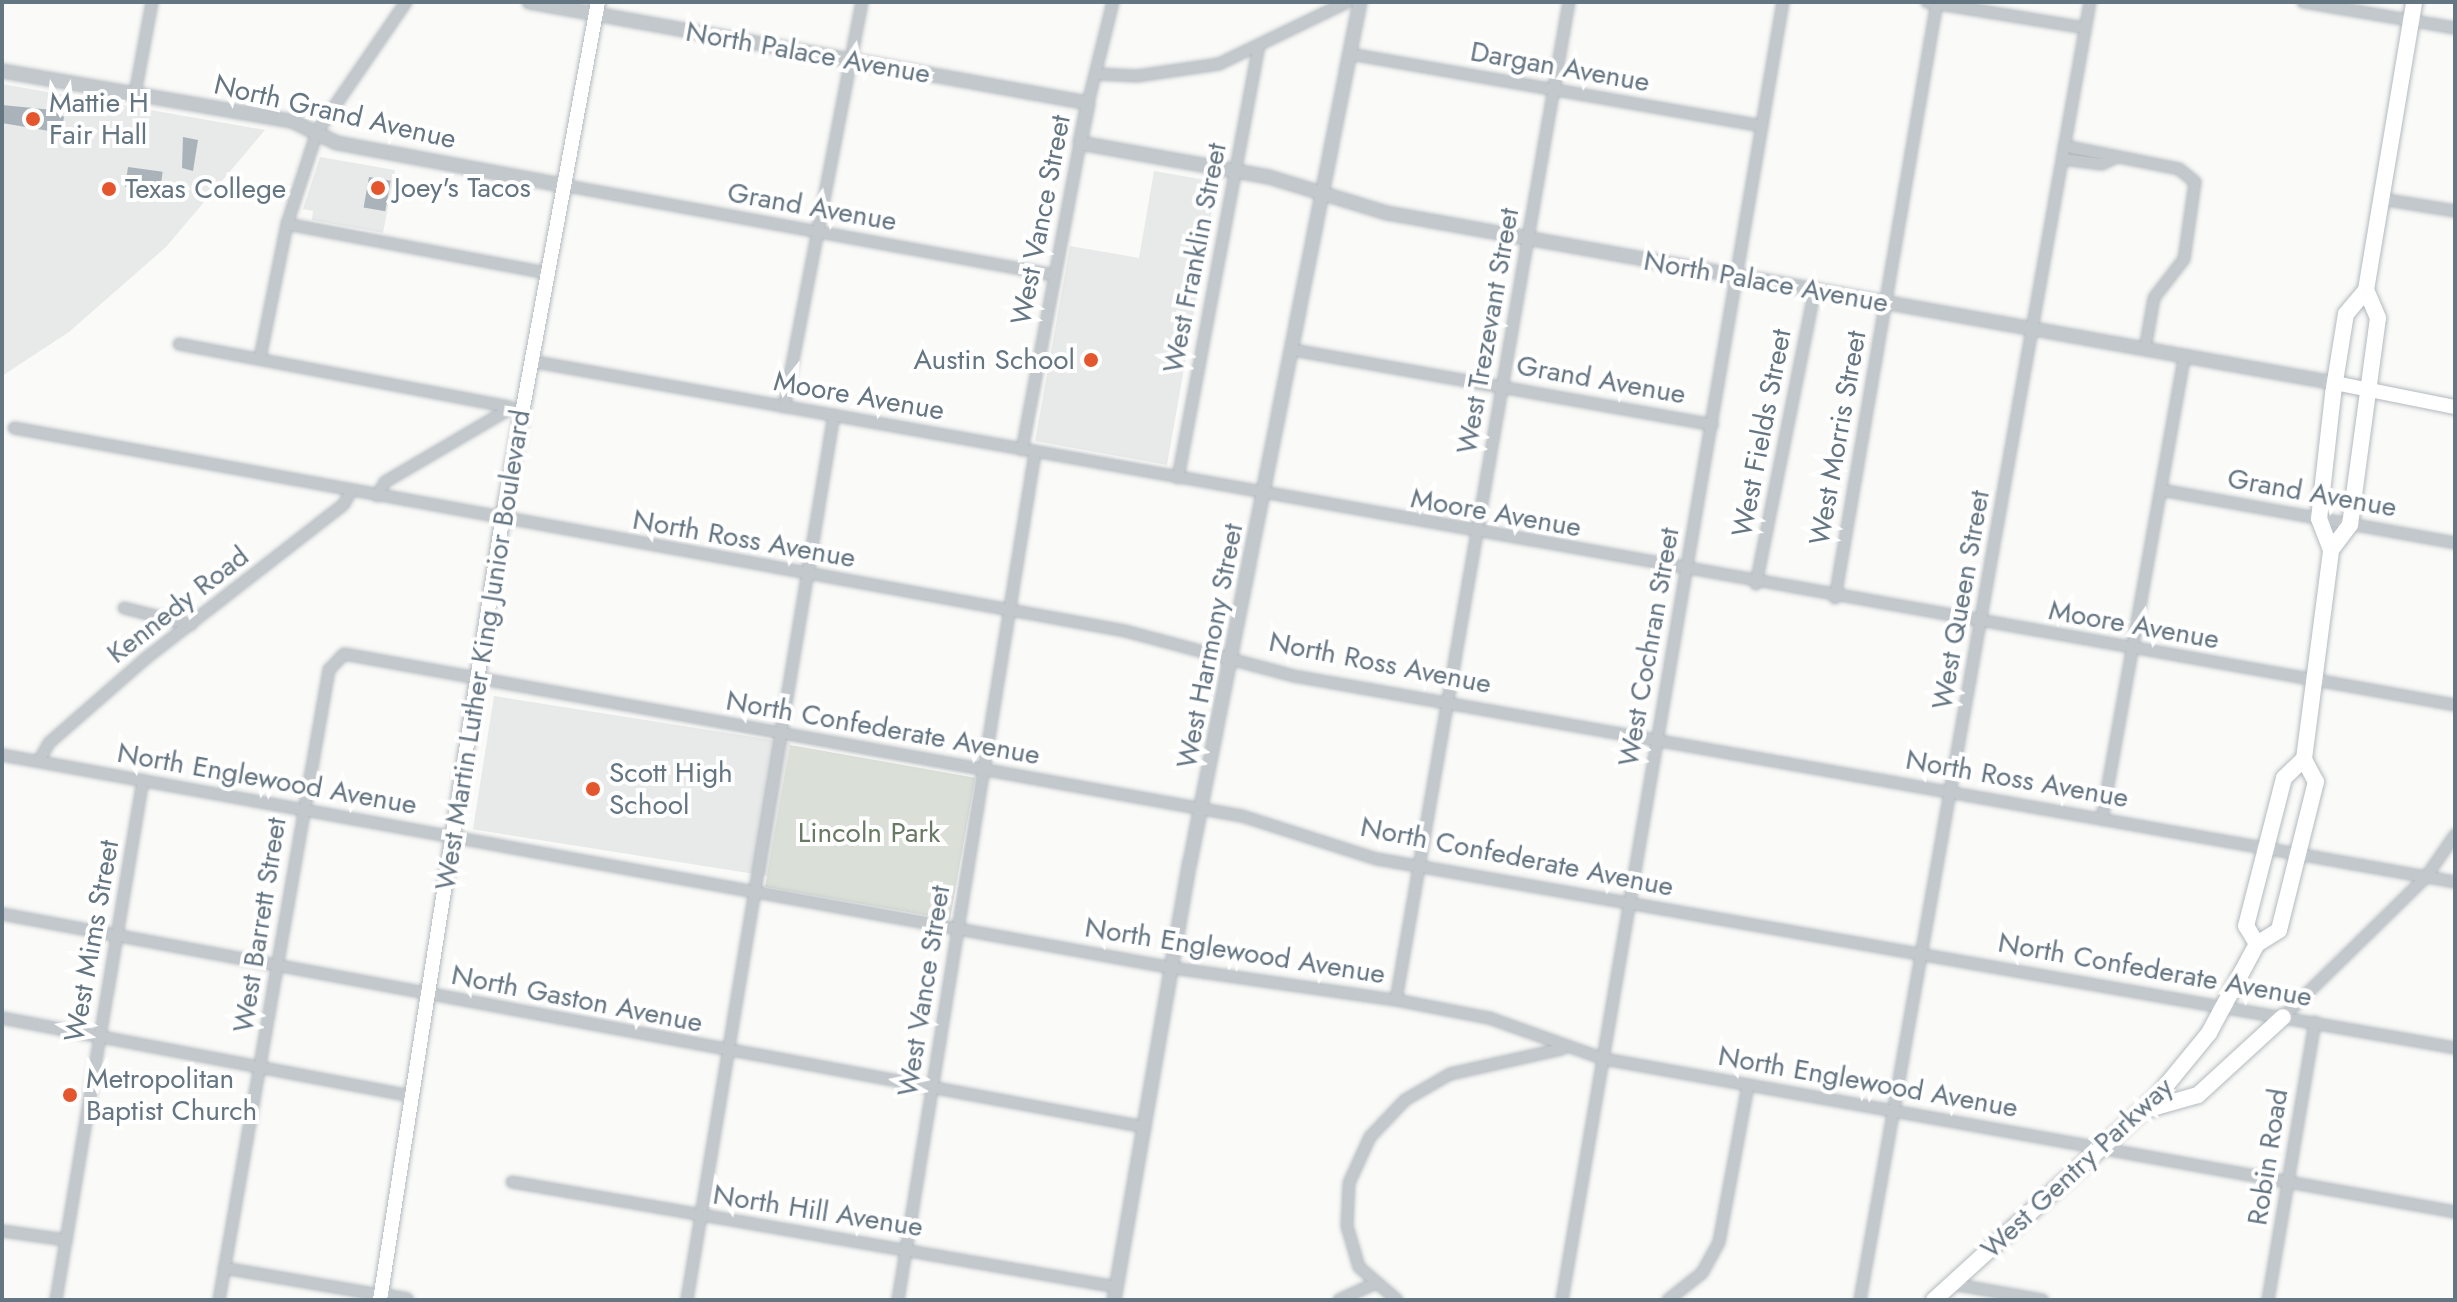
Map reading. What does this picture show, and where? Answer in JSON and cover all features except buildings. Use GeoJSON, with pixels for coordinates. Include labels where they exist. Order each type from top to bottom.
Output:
{"type":"FeatureCollection","features":[{"type":"Feature","properties":{"kind":"main road","name":"West Gentry Parkway"},"geometry":{"type":"LineString","coordinates":[[1934,1300],[2143,1111],[2225,1008],[2257,944],[2279,930],[2303,853],[2316,782],[2304,759],[2331,550],[2319,519],[2335,383],[2346,314],[2366,290],[2414,2]]}},
{"type":"Feature","properties":{"kind":"main road","name":"West Martin Luther King Junior Boulevard"},"geometry":{"type":"LineString","coordinates":[[380,1298],[479,682],[515,408],[530,361],[596,8]]}},
{"type":"Feature","properties":{"kind":"main road","name":"West Gentry Parkway"},"geometry":{"type":"LineString","coordinates":[[2350,525],[2366,388],[2378,318],[2366,290]]}},
{"type":"Feature","properties":{"kind":"main road","name":"North Palace Avenue"},"geometry":{"type":"LineString","coordinates":[[2335,383],[2455,407]]}},
{"type":"Feature","properties":{"kind":"main road"},"geometry":{"type":"LineString","coordinates":[[2331,550],[2350,525]]}},
{"type":"Feature","properties":{"kind":"main road","name":"West Gentry Parkway"},"geometry":{"type":"LineString","coordinates":[[2257,944],[2246,926],[2270,847],[2284,778],[2304,759]]}},
{"type":"Feature","properties":{"kind":"main road"},"geometry":{"type":"LineString","coordinates":[[2143,1111],[2198,1095],[2283,1017]]}},
{"type":"Feature","properties":{"kind":"street"},"geometry":{"type":"LineString","coordinates":[[135,94],[152,2]]}},
{"type":"Feature","properties":{"kind":"street"},"geometry":{"type":"LineString","coordinates":[[260,358],[287,224],[317,132],[406,2]]}},
{"type":"Feature","properties":{"kind":"street","name":"North Palace Avenue"},"geometry":{"type":"LineString","coordinates":[[529,2],[596,8],[853,61],[1088,103]]}},
{"type":"Feature","properties":{"kind":"street"},"geometry":{"type":"LineString","coordinates":[[784,407],[820,233],[862,2]]}},
{"type":"Feature","properties":{"kind":"street","name":"West Vance Street"},"geometry":{"type":"LineString","coordinates":[[1022,450],[1088,103],[1113,2]]}},
{"type":"Feature","properties":{"kind":"street"},"geometry":{"type":"LineString","coordinates":[[1097,74],[1194,70],[1259,46],[1347,2]]}},
{"type":"Feature","properties":{"kind":"street","name":"West Harmony Street"},"geometry":{"type":"LineString","coordinates":[[1116,1293],[1173,968],[1360,2]]}},
{"type":"Feature","properties":{"kind":"street","name":"West Trezevant Street"},"geometry":{"type":"LineString","coordinates":[[1396,1000],[1416,866],[1569,2]]}},
{"type":"Feature","properties":{"kind":"street","name":"West Cochran Street"},"geometry":{"type":"LineString","coordinates":[[1562,1300],[1783,2]]}},
{"type":"Feature","properties":{"kind":"street","name":"West Queen Street"},"geometry":{"type":"LineString","coordinates":[[1860,1300],[2090,2]]}},
{"type":"Feature","properties":{"kind":"street"},"geometry":{"type":"LineString","coordinates":[[2303,2],[2455,28]]}},
{"type":"Feature","properties":{"kind":"street"},"geometry":{"type":"LineString","coordinates":[[1934,3],[2085,28]]}},
{"type":"Feature","properties":{"kind":"street","name":"West Morris Street"},"geometry":{"type":"LineString","coordinates":[[1835,598],[1934,3]]}},
{"type":"Feature","properties":{"kind":"street","name":"West Franklin Street"},"geometry":{"type":"LineString","coordinates":[[1178,478],[1259,46]]}},
{"type":"Feature","properties":{"kind":"street","name":"Dargan Avenue"},"geometry":{"type":"LineString","coordinates":[[1350,54],[1762,126]]}},
{"type":"Feature","properties":{"kind":"street","name":"North Grand Avenue"},"geometry":{"type":"LineString","coordinates":[[2,71],[292,121],[337,143],[562,185]]}},
{"type":"Feature","properties":{"kind":"street","name":"North Palace Avenue"},"geometry":{"type":"LineString","coordinates":[[1080,143],[1236,170],[1387,213],[1737,275],[2033,332],[2335,383]]}},
{"type":"Feature","properties":{"kind":"street"},"geometry":{"type":"LineString","coordinates":[[2064,146],[2179,169],[2195,182],[2184,259],[2154,298],[2145,349]]}},
{"type":"Feature","properties":{"kind":"street"},"geometry":{"type":"LineString","coordinates":[[2062,159],[2102,164],[2115,158]]}},
{"type":"Feature","properties":{"kind":"street","name":"Grand Avenue"},"geometry":{"type":"LineString","coordinates":[[562,185],[1054,275]]}},
{"type":"Feature","properties":{"kind":"street"},"geometry":{"type":"LineString","coordinates":[[2381,199],[2455,211]]}},
{"type":"Feature","properties":{"kind":"street"},"geometry":{"type":"LineString","coordinates":[[287,224],[546,273]]}},
{"type":"Feature","properties":{"kind":"street","name":"West Fields Street"},"geometry":{"type":"LineString","coordinates":[[1756,584],[1815,290]]}},
{"type":"Feature","properties":{"kind":"street"},"geometry":{"type":"LineString","coordinates":[[179,344],[515,408]]}},
{"type":"Feature","properties":{"kind":"street","name":"Grand Avenue"},"geometry":{"type":"LineString","coordinates":[[1293,350],[1712,425]]}},
{"type":"Feature","properties":{"kind":"street"},"geometry":{"type":"LineString","coordinates":[[2102,819],[2184,357]]}},
{"type":"Feature","properties":{"kind":"street","name":"Moore Avenue"},"geometry":{"type":"LineString","coordinates":[[530,361],[1686,572],[2455,705]]}},
{"type":"Feature","properties":{"kind":"street"},"geometry":{"type":"LineString","coordinates":[[377,496],[385,482],[515,408]]}},
{"type":"Feature","properties":{"kind":"street"},"geometry":{"type":"LineString","coordinates":[[687,1300],[834,415]]}},
{"type":"Feature","properties":{"kind":"street","name":"North Ross Avenue"},"geometry":{"type":"LineString","coordinates":[[14,428],[502,521],[1010,612],[1232,656],[1294,676],[2455,882]]}},
{"type":"Feature","properties":{"kind":"street","name":"West Vance Street"},"geometry":{"type":"LineString","coordinates":[[898,1300],[1035,453]]}},
{"type":"Feature","properties":{"kind":"street","name":"Grand Avenue"},"geometry":{"type":"LineString","coordinates":[[2161,490],[2455,543]]}},
{"type":"Feature","properties":{"kind":"street","name":"Kennedy Road"},"geometry":{"type":"LineString","coordinates":[[39,761],[49,743],[351,491]]}},
{"type":"Feature","properties":{"kind":"street"},"geometry":{"type":"LineString","coordinates":[[124,608],[191,625]]}},
{"type":"Feature","properties":{"kind":"street","name":"North Confederate Avenue"},"geometry":{"type":"LineString","coordinates":[[339,655],[1284,826],[1416,866],[2455,1048]]}},
{"type":"Feature","properties":{"kind":"street","name":"West Barrett Street"},"geometry":{"type":"LineString","coordinates":[[219,1300],[329,670],[339,655]]}},
{"type":"Feature","properties":{"kind":"street","name":"North Englewood Avenue"},"geometry":{"type":"LineString","coordinates":[[2,755],[304,807],[454,838],[1173,968],[1396,1000],[1489,1018],[1564,1049],[1604,1059],[2455,1212]]}},
{"type":"Feature","properties":{"kind":"street","name":"West Mims Street"},"geometry":{"type":"LineString","coordinates":[[56,1300],[143,780]]}},
{"type":"Feature","properties":{"kind":"street"},"geometry":{"type":"LineString","coordinates":[[2283,1017],[2426,877],[2455,835]]}},
{"type":"Feature","properties":{"kind":"street","name":"North Gaston Avenue"},"geometry":{"type":"LineString","coordinates":[[2,914],[1145,1127]]}},
{"type":"Feature","properties":{"kind":"street"},"geometry":{"type":"LineString","coordinates":[[2,1018],[262,1062],[412,1096]]}},
{"type":"Feature","properties":{"kind":"street","name":"Robin Road"},"geometry":{"type":"LineString","coordinates":[[2268,1300],[2315,1022]]}},
{"type":"Feature","properties":{"kind":"street"},"geometry":{"type":"LineString","coordinates":[[1397,1300],[1359,1267],[1347,1226],[1349,1183],[1370,1137],[1405,1100],[1450,1074],[1564,1049]]}},
{"type":"Feature","properties":{"kind":"street"},"geometry":{"type":"LineString","coordinates":[[1668,1300],[1702,1273],[1719,1242],[1748,1085]]}},
{"type":"Feature","properties":{"kind":"street","name":"North Hill Avenue"},"geometry":{"type":"LineString","coordinates":[[512,1182],[907,1249],[1116,1293]]}},
{"type":"Feature","properties":{"kind":"street"},"geometry":{"type":"LineString","coordinates":[[2,1231],[66,1240]]}},
{"type":"Feature","properties":{"kind":"street"},"geometry":{"type":"LineString","coordinates":[[224,1268],[380,1298],[407,1300]]}},
{"type":"Feature","properties":{"kind":"street"},"geometry":{"type":"LineString","coordinates":[[1339,1300],[1376,1283]]}},
{"type":"Feature","properties":{"kind":"street"},"geometry":{"type":"LineString","coordinates":[[1952,1284],[2043,1300]]}},
{"type":"Feature","properties":{"kind":"shaded area","name":"Texas College"},"geometry":{"type":"Polygon","coordinates":[[[2,84],[265,130],[166,247],[69,332],[2,376],[2,84]]]}},
{"type":"Feature","properties":{"kind":"shaded area"},"geometry":{"type":"Polygon","coordinates":[[[320,157],[395,170],[383,233],[312,220],[313,211],[303,209],[320,157]]]}},
{"type":"Feature","properties":{"kind":"shaded area"},"geometry":{"type":"Polygon","coordinates":[[[1154,171],[1217,182],[1167,465],[1035,441],[1070,246],[1139,258],[1154,171]]]}},
{"type":"Feature","properties":{"kind":"shaded area"},"geometry":{"type":"Polygon","coordinates":[[[494,696],[790,743],[769,876],[473,829],[494,696]]]}},
{"type":"Feature","properties":{"kind":"green space","name":"Lincoln Park"},"geometry":{"type":"Polygon","coordinates":[[[790,745],[975,778],[950,919],[765,887],[790,745]]]}},
{"type":"Feature","properties":{"kind":"place","name":"Mattie H Fair Hall"},"geometry":{"type":"Point","coordinates":[33,119]}},
{"type":"Feature","properties":{"kind":"place","name":"Joey's Tacos"},"geometry":{"type":"Point","coordinates":[378,188]}},
{"type":"Feature","properties":{"kind":"place","name":"Texas College"},"geometry":{"type":"Point","coordinates":[109,189]}},
{"type":"Feature","properties":{"kind":"place","name":"Austin School"},"geometry":{"type":"Point","coordinates":[1091,360]}},
{"type":"Feature","properties":{"kind":"place","name":"Scott High School"},"geometry":{"type":"Point","coordinates":[593,789]}},
{"type":"Feature","properties":{"kind":"place","name":"Metropolitan Baptist Church"},"geometry":{"type":"Point","coordinates":[70,1095]}}]}
